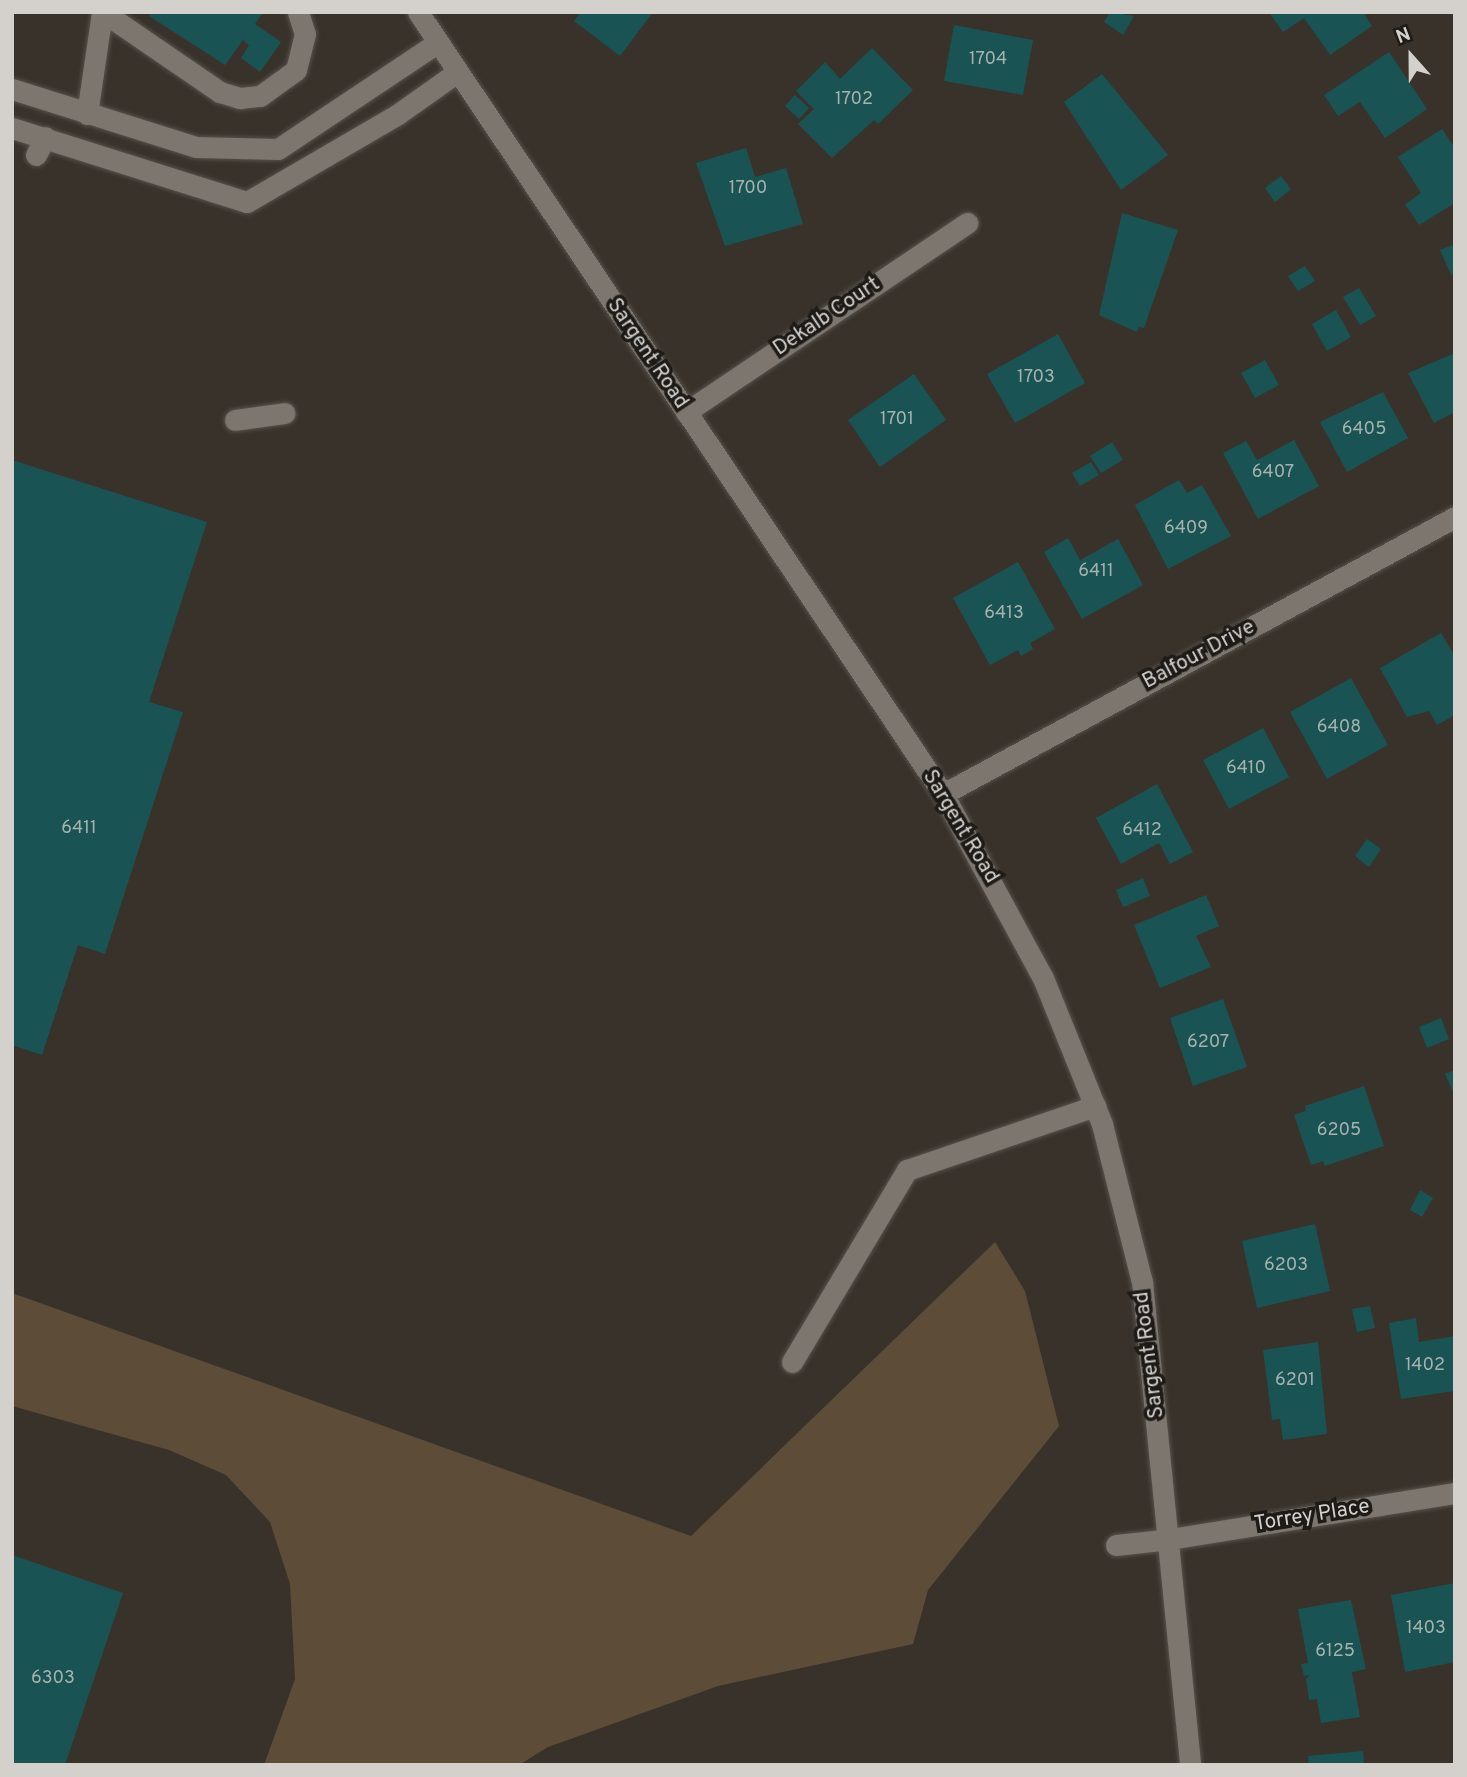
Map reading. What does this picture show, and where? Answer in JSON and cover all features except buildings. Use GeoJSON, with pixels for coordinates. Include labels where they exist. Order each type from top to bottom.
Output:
{"type":"FeatureCollection","features":[{"type":"Feature","properties":{"kind":"street"},"geometry":{"type":"LineString","coordinates":[[87,114],[102,12],[220,92],[240,98],[260,96],[296,70],[305,34],[298,12]]}},
{"type":"Feature","properties":{"kind":"street","name":"Sargent Road"},"geometry":{"type":"LineString","coordinates":[[418,12],[456,73],[943,794],[1043,978],[1095,1106],[1124,1200],[1142,1282],[1170,1539],[1190,1765]]}},
{"type":"Feature","properties":{"kind":"street"},"geometry":{"type":"LineString","coordinates":[[12,89],[196,147],[278,149],[437,43]]}},
{"type":"Feature","properties":{"kind":"street"},"geometry":{"type":"LineString","coordinates":[[12,128],[40,146],[148,178],[247,202],[398,114],[456,73]]}},
{"type":"Feature","properties":{"kind":"street","name":"Dekalb Court"},"geometry":{"type":"LineString","coordinates":[[686,412],[967,223]]}},
{"type":"Feature","properties":{"kind":"street"},"geometry":{"type":"LineString","coordinates":[[235,420],[285,413]]}},
{"type":"Feature","properties":{"kind":"street","name":"Balfour Drive"},"geometry":{"type":"LineString","coordinates":[[943,794],[1455,517]]}},
{"type":"Feature","properties":{"kind":"street"},"geometry":{"type":"LineString","coordinates":[[792,1362],[907,1170],[1095,1106]]}},
{"type":"Feature","properties":{"kind":"street","name":"Torrey Place"},"geometry":{"type":"LineString","coordinates":[[1116,1545],[1170,1539],[1455,1493]]}},
{"type":"Feature","properties":{"kind":"shaded area"},"geometry":{"type":"Polygon","coordinates":[[[995,1242],[1025,1291],[1059,1426],[928,1590],[913,1644],[718,1686],[548,1747],[519,1765],[264,1765],[295,1679],[290,1584],[270,1522],[226,1475],[169,1450],[12,1406],[12,1293],[691,1536],[995,1242]]]}}]}
